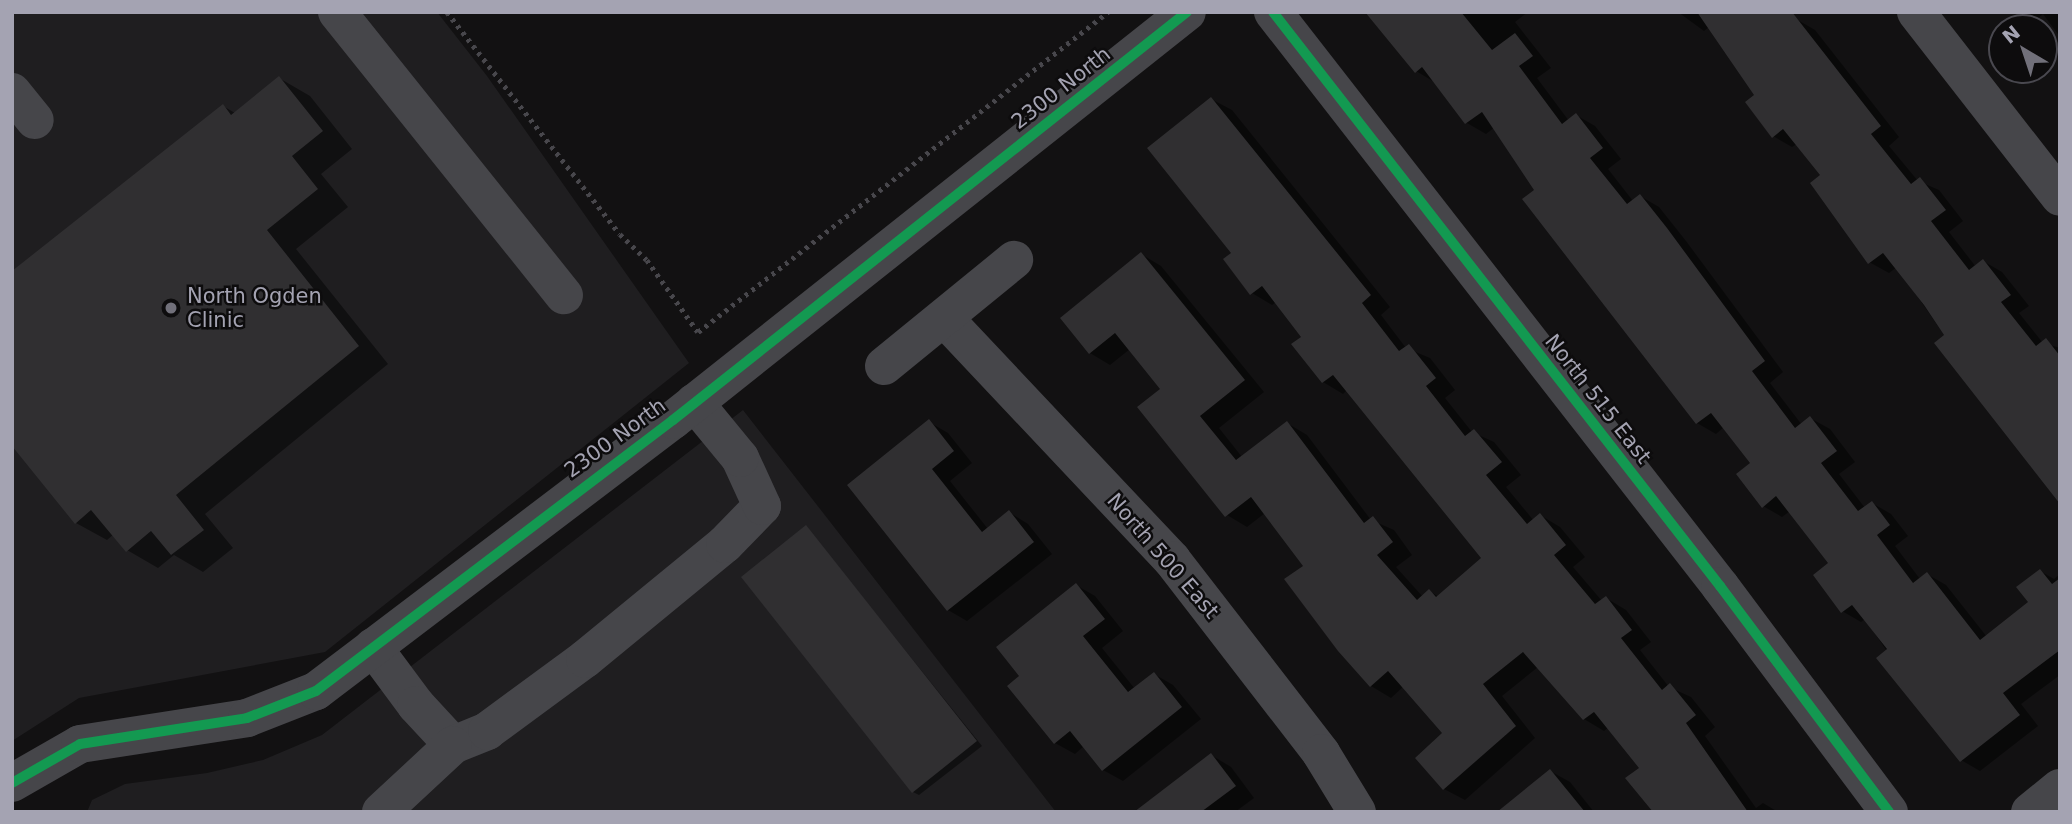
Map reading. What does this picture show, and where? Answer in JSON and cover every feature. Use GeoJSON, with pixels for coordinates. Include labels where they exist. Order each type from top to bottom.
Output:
{"type":"FeatureCollection","features":[{"type":"Feature","properties":{"kind":"street"},"geometry":{"type":"LineString","coordinates":[[337,12],[564,295]]}},
{"type":"Feature","properties":{"kind":"street","name":"2300 North"},"geometry":{"type":"LineString","coordinates":[[12,783],[80,744],[247,718],[316,691],[694,402],[1187,12]]}},
{"type":"Feature","properties":{"kind":"street","name":"North 515 East"},"geometry":{"type":"LineString","coordinates":[[1273,12],[1720,586],[1889,812]]}},
{"type":"Feature","properties":{"kind":"street"},"geometry":{"type":"LineString","coordinates":[[1916,12],[2060,197]]}},
{"type":"Feature","properties":{"kind":"street"},"geometry":{"type":"LineString","coordinates":[[884,366],[945,319],[1014,260]]}},
{"type":"Feature","properties":{"kind":"street","name":"North 500 East"},"geometry":{"type":"LineString","coordinates":[[945,319],[1172,561],[1321,753],[1357,812]]}},
{"type":"Feature","properties":{"kind":"street"},"geometry":{"type":"LineString","coordinates":[[396,807],[453,745],[487,732],[585,659],[725,544],[762,506],[740,458],[694,402]]}},
{"type":"Feature","properties":{"kind":"street"},"geometry":{"type":"LineString","coordinates":[[373,647],[416,705],[453,745]]}},
{"type":"Feature","properties":{"kind":"street"},"geometry":{"type":"LineString","coordinates":[[2030,812],[2060,788]]}},
{"type":"Feature","properties":{"kind":"path"},"geometry":{"type":"LineString","coordinates":[[447,12],[620,233],[647,261],[698,332],[1108,12]]}},
{"type":"Feature","properties":{"kind":"shaded area"},"geometry":{"type":"Polygon","coordinates":[[[12,12],[437,12],[487,76],[689,363],[325,652],[79,698],[12,741],[12,12]]]}},
{"type":"Feature","properties":{"kind":"shaded area"},"geometry":{"type":"Polygon","coordinates":[[[743,410],[1056,812],[87,812],[92,800],[125,784],[207,773],[263,760],[322,735],[743,410]]]}},
{"type":"Feature","properties":{"kind":"building"},"geometry":{"type":"Polygon","coordinates":[[[1365,12],[1461,12],[1492,50],[1515,33],[1533,56],[1519,66],[1562,124],[1576,113],[1603,148],[1590,158],[1627,204],[1640,194],[1667,228],[1765,361],[1752,371],[1795,428],[1810,416],[1837,451],[1821,463],[1858,511],[1872,501],[1890,525],[1877,535],[1913,583],[1927,572],[1980,640],[2028,602],[2016,587],[2040,569],[2052,584],[2060,578],[2060,650],[2003,693],[2020,715],[1960,762],[1876,658],[1887,649],[1852,605],[1841,613],[1813,575],[1828,563],[1776,496],[1762,508],[1736,474],[1750,463],[1711,413],[1696,424],[1522,199],[1534,190],[1482,112],[1465,124],[1422,67],[1415,73],[1365,12]]]}},
{"type":"Feature","properties":{"kind":"building"},"geometry":{"type":"Polygon","coordinates":[[[1697,12],[1792,12],[1881,126],[1871,134],[1911,184],[1920,177],[1946,210],[1931,221],[1969,270],[1983,259],[2011,295],[2001,302],[2036,346],[2046,338],[2060,356],[2060,504],[1934,343],[1944,335],[1924,305],[1883,253],[1868,264],[1810,183],[1820,175],[1783,129],[1772,138],[1745,102],[1754,95],[1697,12]]]}},
{"type":"Feature","properties":{"kind":"building","name":"North Ogden Clinic"},"geometry":{"type":"Polygon","coordinates":[[[279,76],[323,131],[292,156],[318,189],[267,230],[359,346],[176,495],[204,530],[171,555],[151,531],[126,552],[91,510],[75,524],[12,446],[12,271],[223,104],[231,115],[279,76]]]}},
{"type":"Feature","properties":{"kind":"building"},"geometry":{"type":"Polygon","coordinates":[[[1211,97],[1371,295],[1362,303],[1399,351],[1409,344],[1436,378],[1426,386],[1465,436],[1474,429],[1502,462],[1486,475],[1527,524],[1540,513],[1566,545],[1554,555],[1595,604],[1606,596],[1632,630],[1621,638],[1662,690],[1670,683],[1696,715],[1686,723],[1748,812],[1653,812],[1625,778],[1639,768],[1594,712],[1583,720],[1523,652],[1483,684],[1516,726],[1443,790],[1415,758],[1442,733],[1388,671],[1370,687],[1338,651],[1284,579],[1303,566],[1251,497],[1225,517],[1137,407],[1160,389],[1115,333],[1089,354],[1060,318],[1141,252],[1245,380],[1200,416],[1236,460],[1287,421],[1364,523],[1373,516],[1393,542],[1377,555],[1417,600],[1429,589],[1436,597],[1481,558],[1333,375],[1322,383],[1291,344],[1301,337],[1262,286],[1250,295],[1223,259],[1231,253],[1147,148],[1211,97]]]}},
{"type":"Feature","properties":{"kind":"building"},"geometry":{"type":"Polygon","coordinates":[[[929,419],[954,451],[932,469],[982,532],[1009,510],[1034,542],[947,611],[847,485],[929,419]]]}},
{"type":"Feature","properties":{"kind":"building"},"geometry":{"type":"Polygon","coordinates":[[[806,525],[977,741],[912,793],[741,577],[806,525]]]}},
{"type":"Feature","properties":{"kind":"building"},"geometry":{"type":"Polygon","coordinates":[[[1076,583],[1105,619],[1083,636],[1128,692],[1154,672],[1182,707],[1102,771],[1070,731],[1054,744],[1007,686],[1019,676],[996,647],[1076,583]]]}},
{"type":"Feature","properties":{"kind":"building"},"geometry":{"type":"Polygon","coordinates":[[[1211,753],[1236,786],[1201,812],[1134,812],[1211,753]]]}},
{"type":"Feature","properties":{"kind":"building"},"geometry":{"type":"Polygon","coordinates":[[[1550,769],[1585,812],[1497,812],[1550,769]]]}},
{"type":"Feature","properties":{"kind":"cycle path"},"geometry":{"type":"LineString","coordinates":[[12,783],[80,744],[247,718],[316,691],[673,420],[1187,12]]}},
{"type":"Feature","properties":{"kind":"cycle path"},"geometry":{"type":"LineString","coordinates":[[1273,12],[1720,586],[1889,812]]}},
{"type":"Feature","properties":{"kind":"place","name":"North Ogden Clinic"},"geometry":{"type":"Point","coordinates":[171,308]}}]}
